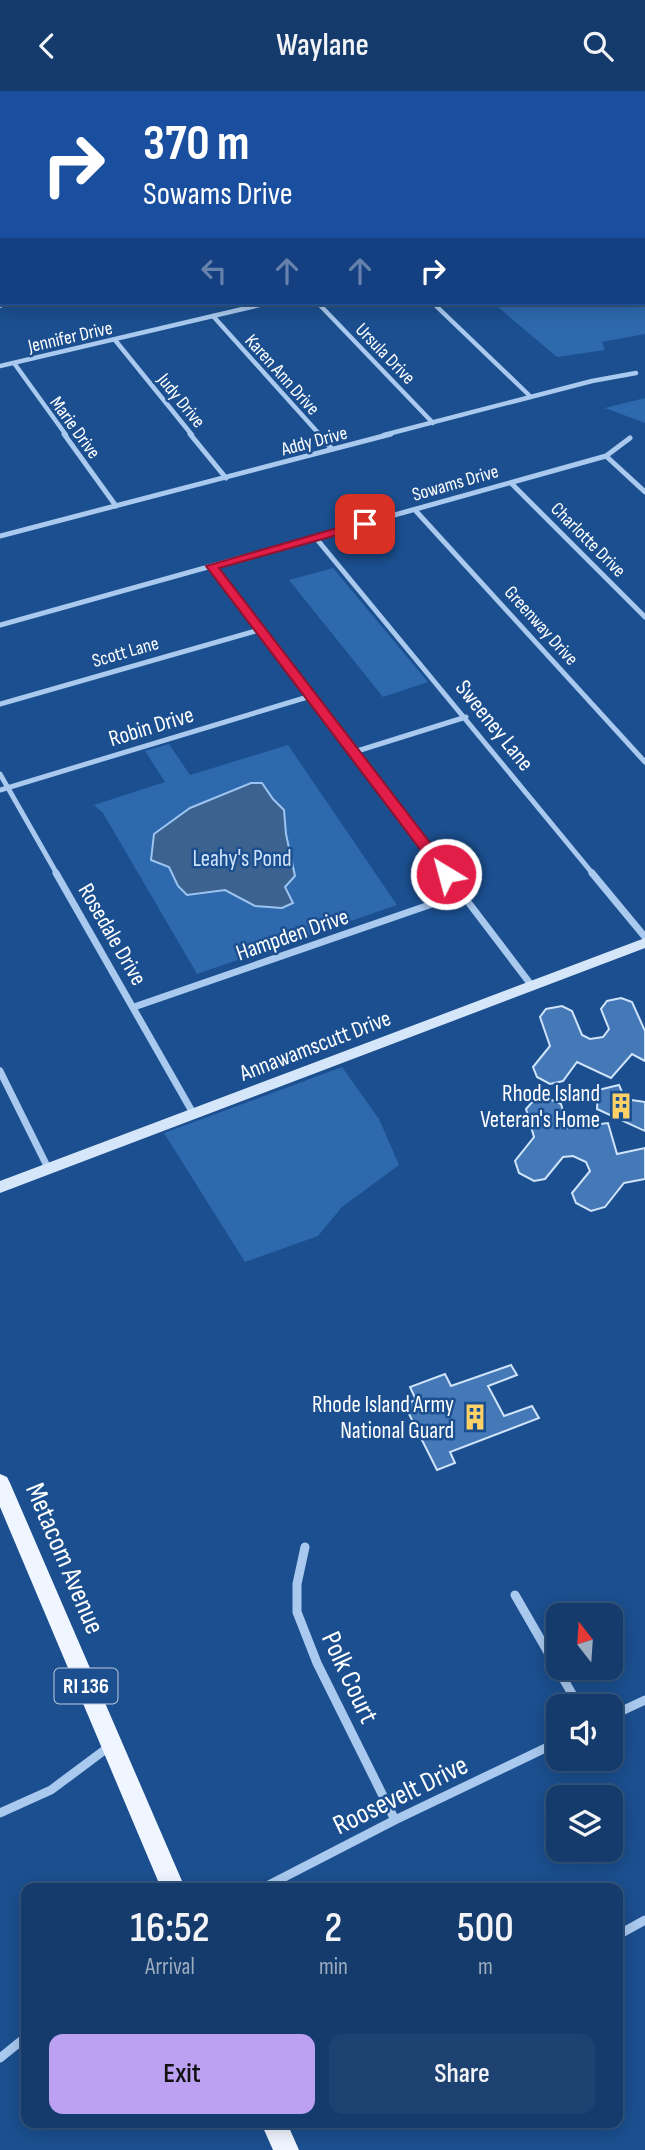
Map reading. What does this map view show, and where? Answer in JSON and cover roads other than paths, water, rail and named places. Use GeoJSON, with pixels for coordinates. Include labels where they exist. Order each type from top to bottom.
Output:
{"type":"FeatureCollection","features":[{"type":"Feature","properties":{"kind":"main road","name":"Metacom Avenue"},"geometry":{"type":"LineString","coordinates":[[0,1483],[171,1883]]}},
{"type":"Feature","properties":{"kind":"main road"},"geometry":{"type":"LineString","coordinates":[[278,2128],[286,2150]]}},
{"type":"Feature","properties":{"kind":"street","name":"Jennifer Drive"},"geometry":{"type":"LineString","coordinates":[[0,366],[260,305]]}},
{"type":"Feature","properties":{"kind":"street","name":"Ursula Drive"},"geometry":{"type":"LineString","coordinates":[[320,305],[433,422]]}},
{"type":"Feature","properties":{"kind":"street"},"geometry":{"type":"LineString","coordinates":[[435,305],[531,397]]}},
{"type":"Feature","properties":{"kind":"street","name":"Karen Ann Drive"},"geometry":{"type":"LineString","coordinates":[[214,316],[332,450]]}},
{"type":"Feature","properties":{"kind":"street","name":"Judy Drive"},"geometry":{"type":"LineString","coordinates":[[115,340],[226,478]]}},
{"type":"Feature","properties":{"kind":"street","name":"Marie Drive"},"geometry":{"type":"LineString","coordinates":[[14,363],[116,506]]}},
{"type":"Feature","properties":{"kind":"street","name":"Addy Drive"},"geometry":{"type":"LineString","coordinates":[[1,534],[226,478],[616,375],[636,373]]}},
{"type":"Feature","properties":{"kind":"street","name":"Sowams Drive"},"geometry":{"type":"LineString","coordinates":[[0,625],[606,456],[630,437]]}},
{"type":"Feature","properties":{"kind":"street"},"geometry":{"type":"LineString","coordinates":[[606,456],[645,492]]}},
{"type":"Feature","properties":{"kind":"street","name":"Charlotte Drive"},"geometry":{"type":"LineString","coordinates":[[511,483],[645,617]]}},
{"type":"Feature","properties":{"kind":"street","name":"Greenway Drive"},"geometry":{"type":"LineString","coordinates":[[415,510],[645,762]]}},
{"type":"Feature","properties":{"kind":"street","name":"Sweeney Lane"},"geometry":{"type":"LineString","coordinates":[[315,537],[645,937]]}},
{"type":"Feature","properties":{"kind":"street"},"geometry":{"type":"LineString","coordinates":[[212,566],[532,986]]}},
{"type":"Feature","properties":{"kind":"street","name":"Scott Lane"},"geometry":{"type":"LineString","coordinates":[[0,704],[259,630]]}},
{"type":"Feature","properties":{"kind":"street","name":"Robin Drive"},"geometry":{"type":"LineString","coordinates":[[0,790],[312,696]]}},
{"type":"Feature","properties":{"kind":"street"},"geometry":{"type":"LineString","coordinates":[[354,752],[466,717]]}},
{"type":"Feature","properties":{"kind":"street","name":"Rosedale Drive"},"geometry":{"type":"LineString","coordinates":[[0,773],[193,1113]]}},
{"type":"Feature","properties":{"kind":"street","name":"Hampden Drive"},"geometry":{"type":"LineString","coordinates":[[134,1007],[461,894]]}},
{"type":"Feature","properties":{"kind":"street","name":"Annawamscutt Drive"},"geometry":{"type":"LineString","coordinates":[[0,1187],[645,943]]}},
{"type":"Feature","properties":{"kind":"street"},"geometry":{"type":"LineString","coordinates":[[0,1072],[48,1168]]}},
{"type":"Feature","properties":{"kind":"street","name":"Polk Court"},"geometry":{"type":"LineString","coordinates":[[305,1547],[297,1584],[297,1612],[317,1663],[395,1820]]}},
{"type":"Feature","properties":{"kind":"street"},"geometry":{"type":"LineString","coordinates":[[515,1595],[572,1694]]}},
{"type":"Feature","properties":{"kind":"street"},"geometry":{"type":"LineString","coordinates":[[623,1710],[645,1700]]}},
{"type":"Feature","properties":{"kind":"street"},"geometry":{"type":"LineString","coordinates":[[0,1813],[51,1790],[111,1745]]}},
{"type":"Feature","properties":{"kind":"street","name":"Roosevelt Drive"},"geometry":{"type":"LineString","coordinates":[[273,1883],[395,1820],[546,1748]]}},
{"type":"Feature","properties":{"kind":"street"},"geometry":{"type":"LineString","coordinates":[[623,1931],[645,1920]]}},
{"type":"Feature","properties":{"kind":"street"},"geometry":{"type":"LineString","coordinates":[[0,2058],[21,2041]]}},
{"type":"Feature","properties":{"kind":"place","name":"Rhode Island Veteran's Home"},"geometry":{"type":"Point","coordinates":[621,1106]}},
{"type":"Feature","properties":{"kind":"place","name":"Rhode Island Army National Guard"},"geometry":{"type":"Point","coordinates":[475,1417]}},
{"type":"Feature","properties":{"kind":"park label","name":"Leahy's Pond"},"geometry":{"type":"Point","coordinates":[242,858]}}]}
